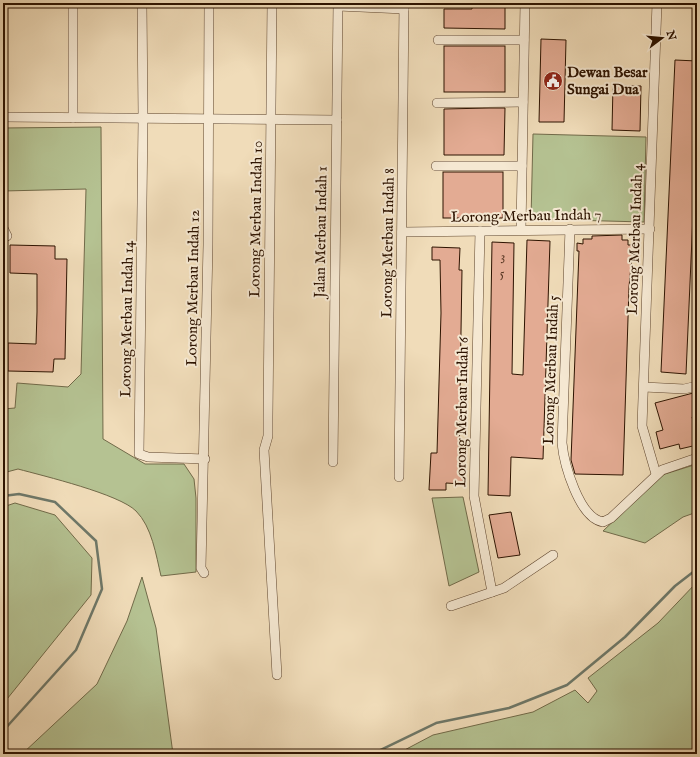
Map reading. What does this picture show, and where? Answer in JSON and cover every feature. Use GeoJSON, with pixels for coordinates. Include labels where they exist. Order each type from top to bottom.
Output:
{"type":"FeatureCollection","features":[{"type":"Feature","properties":{"kind":"street"},"geometry":{"type":"LineString","coordinates":[[73,3],[74,118]]}},
{"type":"Feature","properties":{"kind":"street"},"geometry":{"type":"LineString","coordinates":[[142,3],[143,119]]}},
{"type":"Feature","properties":{"kind":"street","name":"Lorong Merbau Indah 12"},"geometry":{"type":"LineString","coordinates":[[204,573],[202,568],[205,458],[209,3]]}},
{"type":"Feature","properties":{"kind":"street","name":"Lorong Merbau Indah 10"},"geometry":{"type":"LineString","coordinates":[[272,3],[268,436],[264,450],[277,675]]}},
{"type":"Feature","properties":{"kind":"street"},"geometry":{"type":"LineString","coordinates":[[521,229],[525,3]]}},
{"type":"Feature","properties":{"kind":"street","name":"Lorong Merbau Indah 4"},"geometry":{"type":"LineString","coordinates":[[656,474],[642,426],[658,3]]}},
{"type":"Feature","properties":{"kind":"street","name":"Lorong Merbau Indah 8"},"geometry":{"type":"LineString","coordinates":[[338,4],[404,6],[399,477]]}},
{"type":"Feature","properties":{"kind":"street","name":"Jalan Merbau Indah 1"},"geometry":{"type":"LineString","coordinates":[[333,462],[338,4]]}},
{"type":"Feature","properties":{"kind":"street"},"geometry":{"type":"LineString","coordinates":[[438,40],[524,40]]}},
{"type":"Feature","properties":{"kind":"street"},"geometry":{"type":"LineString","coordinates":[[437,103],[523,102]]}},
{"type":"Feature","properties":{"kind":"street"},"geometry":{"type":"LineString","coordinates":[[3,117],[336,120]]}},
{"type":"Feature","properties":{"kind":"street","name":"Lorong Merbau Indah 14"},"geometry":{"type":"LineString","coordinates":[[143,119],[139,454],[148,457],[205,458]]}},
{"type":"Feature","properties":{"kind":"street"},"geometry":{"type":"LineString","coordinates":[[436,166],[522,166]]}},
{"type":"Feature","properties":{"kind":"street","name":"Lorong Merbau Indah 7"},"geometry":{"type":"LineString","coordinates":[[402,232],[521,229],[650,229]]}},
{"type":"Feature","properties":{"kind":"street","name":"Lorong Merbau Indah 5"},"geometry":{"type":"LineString","coordinates":[[570,229],[562,426],[564,458],[572,485],[587,510],[594,518],[603,522],[611,518],[656,474]]}},
{"type":"Feature","properties":{"kind":"street","name":"Lorong Merbau Indah 6"},"geometry":{"type":"LineString","coordinates":[[480,231],[474,496],[492,592]]}},
{"type":"Feature","properties":{"kind":"street"},"geometry":{"type":"LineString","coordinates":[[644,387],[684,389],[697,386]]}},
{"type":"Feature","properties":{"kind":"street"},"geometry":{"type":"LineString","coordinates":[[656,474],[668,467],[697,458]]}},
{"type":"Feature","properties":{"kind":"street"},"geometry":{"type":"LineString","coordinates":[[450,606],[504,588],[553,555]]}},
{"type":"Feature","properties":{"kind":"green space"},"geometry":{"type":"Polygon","coordinates":[[[101,127],[103,439],[145,464],[184,464],[194,479],[196,498],[196,572],[161,576],[153,542],[146,525],[136,511],[114,498],[80,486],[18,469],[3,473],[3,409],[15,408],[17,383],[68,387],[81,374],[86,189],[3,191],[3,128],[101,127]]]}},
{"type":"Feature","properties":{"kind":"green space"},"geometry":{"type":"Polygon","coordinates":[[[533,134],[646,137],[644,222],[531,219],[533,134]]]}},
{"type":"Feature","properties":{"kind":"green space"},"geometry":{"type":"Polygon","coordinates":[[[697,464],[697,512],[683,517],[645,543],[603,531],[662,475],[697,464]]]}},
{"type":"Feature","properties":{"kind":"green space"},"geometry":{"type":"Polygon","coordinates":[[[463,497],[479,572],[449,586],[432,498],[463,497]]]}},
{"type":"Feature","properties":{"kind":"green space"},"geometry":{"type":"Polygon","coordinates":[[[15,503],[55,515],[92,558],[91,595],[3,704],[3,507],[15,503]]]}},
{"type":"Feature","properties":{"kind":"green space"},"geometry":{"type":"Polygon","coordinates":[[[142,577],[156,628],[173,754],[22,754],[97,684],[127,621],[142,577]]]}},
{"type":"Feature","properties":{"kind":"green space"},"geometry":{"type":"Polygon","coordinates":[[[697,582],[697,754],[397,754],[433,735],[533,712],[575,690],[588,703],[597,691],[588,678],[658,623],[697,582]]]}},
{"type":"Feature","properties":{"kind":"building"},"geometry":{"type":"Polygon","coordinates":[[[472,3],[505,3],[505,29],[444,28],[444,9],[472,9],[472,3]]]}},
{"type":"Feature","properties":{"kind":"building","name":"Dewan Besar Sungai Dua"},"geometry":{"type":"Polygon","coordinates":[[[541,39],[566,40],[564,122],[539,122],[541,39]]]}},
{"type":"Feature","properties":{"kind":"building"},"geometry":{"type":"Polygon","coordinates":[[[444,46],[505,46],[505,92],[444,92],[444,46]]]}},
{"type":"Feature","properties":{"kind":"building"},"geometry":{"type":"Polygon","coordinates":[[[675,60],[697,61],[697,124],[686,374],[661,372],[675,60]]]}},
{"type":"Feature","properties":{"kind":"building"},"geometry":{"type":"Polygon","coordinates":[[[613,85],[641,86],[640,131],[612,130],[613,85]]]}},
{"type":"Feature","properties":{"kind":"building"},"geometry":{"type":"Polygon","coordinates":[[[505,108],[504,155],[444,155],[444,109],[505,108]]]}},
{"type":"Feature","properties":{"kind":"building"},"geometry":{"type":"Polygon","coordinates":[[[443,172],[503,172],[503,218],[443,218],[443,172]]]}},
{"type":"Feature","properties":{"kind":"building"},"geometry":{"type":"Polygon","coordinates":[[[622,235],[622,240],[628,240],[628,245],[633,245],[629,287],[623,475],[575,474],[571,460],[579,251],[577,251],[577,243],[583,244],[583,239],[592,239],[592,236],[622,235]]]}},
{"type":"Feature","properties":{"kind":"building"},"geometry":{"type":"Polygon","coordinates":[[[527,240],[550,241],[543,459],[511,457],[510,496],[488,495],[492,242],[514,243],[512,374],[523,375],[527,240]]]}},
{"type":"Feature","properties":{"kind":"building"},"geometry":{"type":"Polygon","coordinates":[[[10,245],[55,246],[55,259],[67,259],[65,359],[54,359],[53,372],[8,371],[8,343],[36,344],[37,312],[37,274],[10,273],[10,245]]]}},
{"type":"Feature","properties":{"kind":"building"},"geometry":{"type":"Polygon","coordinates":[[[432,247],[460,248],[459,270],[462,270],[459,454],[464,454],[463,484],[446,483],[446,490],[429,490],[431,453],[437,453],[441,313],[440,260],[432,260],[432,247]]]}},
{"type":"Feature","properties":{"kind":"building"},"geometry":{"type":"Polygon","coordinates":[[[697,392],[697,416],[692,417],[697,435],[697,445],[680,449],[679,444],[660,449],[656,432],[663,430],[655,403],[697,392]]]}},
{"type":"Feature","properties":{"kind":"building"},"geometry":{"type":"Polygon","coordinates":[[[511,512],[520,555],[498,558],[489,515],[511,512]]]}},
{"type":"Feature","properties":{"kind":"waterway"},"geometry":{"type":"LineString","coordinates":[[3,496],[19,494],[55,502],[96,541],[102,589],[76,650],[3,731]]}},
{"type":"Feature","properties":{"kind":"waterway"},"geometry":{"type":"LineString","coordinates":[[372,754],[436,723],[509,708],[567,685],[625,637],[675,586],[697,569]]}},
{"type":"Feature","properties":{"kind":"waterway"},"geometry":{"type":"LineString","coordinates":[[312,754],[316,752],[325,754]]}},
{"type":"Feature","properties":{"kind":"place","name":"Dewan Besar Sungai Dua"},"geometry":{"type":"Point","coordinates":[553,81]}}]}
